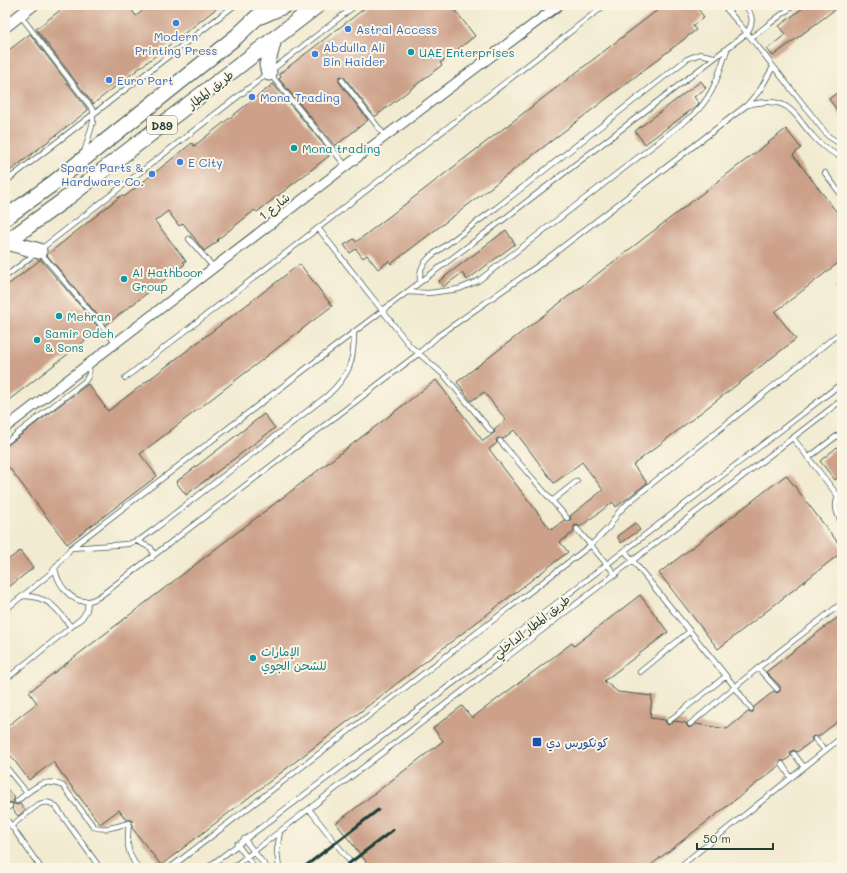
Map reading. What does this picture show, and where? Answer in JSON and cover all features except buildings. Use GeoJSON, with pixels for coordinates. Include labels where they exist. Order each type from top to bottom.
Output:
{"type":"FeatureCollection","features":[{"type":"Feature","properties":{"kind":"highway","name":"طريق المطار"},"geometry":{"type":"LineString","coordinates":[[5,218],[82,161],[237,36],[259,17],[270,5]]}},
{"type":"Feature","properties":{"kind":"highway"},"geometry":{"type":"LineString","coordinates":[[259,17],[286,5]]}},
{"type":"Feature","properties":{"kind":"highway","name":"طريق المطار"},"geometry":{"type":"LineString","coordinates":[[6,243],[318,5]]}},
{"type":"Feature","properties":{"kind":"highway"},"geometry":{"type":"LineString","coordinates":[[269,73],[268,65],[274,39]]}},
{"type":"Feature","properties":{"kind":"highway"},"geometry":{"type":"LineString","coordinates":[[6,243],[39,251]]}},
{"type":"Feature","properties":{"kind":"street"},"geometry":{"type":"LineString","coordinates":[[5,27],[33,5]]}},
{"type":"Feature","properties":{"kind":"street","name":"شارع 1"},"geometry":{"type":"LineString","coordinates":[[5,428],[385,136],[559,5]]}},
{"type":"Feature","properties":{"kind":"lane"},"geometry":{"type":"LineString","coordinates":[[5,182],[235,5]]}},
{"type":"Feature","properties":{"kind":"lane"},"geometry":{"type":"LineString","coordinates":[[5,277],[356,5]]}},
{"type":"Feature","properties":{"kind":"lane"},"geometry":{"type":"LineString","coordinates":[[125,378],[605,5]]}},
{"type":"Feature","properties":{"kind":"lane"},"geometry":{"type":"LineString","coordinates":[[723,5],[747,33],[828,136],[842,145]]}},
{"type":"Feature","properties":{"kind":"lane"},"geometry":{"type":"LineString","coordinates":[[5,610],[55,569],[71,548],[747,33],[752,22],[752,16],[745,5]]}},
{"type":"Feature","properties":{"kind":"lane"},"geometry":{"type":"LineString","coordinates":[[750,38],[794,5]]}},
{"type":"Feature","properties":{"kind":"lane"},"geometry":{"type":"LineString","coordinates":[[20,15],[91,106],[94,114],[93,122],[82,161]]}},
{"type":"Feature","properties":{"kind":"lane"},"geometry":{"type":"LineString","coordinates":[[407,292],[429,293],[465,288],[478,281],[524,246],[697,111],[709,98],[728,47]]}},
{"type":"Feature","properties":{"kind":"lane"},"geometry":{"type":"LineString","coordinates":[[420,282],[421,268],[425,261],[496,208],[687,59],[700,54],[714,57]]}},
{"type":"Feature","properties":{"kind":"lane"},"geometry":{"type":"LineString","coordinates":[[55,569],[56,578],[61,586],[66,592],[81,601],[88,601],[104,594],[418,354],[438,336],[539,265],[747,105],[760,90],[773,67]]}},
{"type":"Feature","properties":{"kind":"lane"},"geometry":{"type":"LineString","coordinates":[[269,73],[346,166]]}},
{"type":"Feature","properties":{"kind":"lane"},"geometry":{"type":"LineString","coordinates":[[342,80],[385,136]]}},
{"type":"Feature","properties":{"kind":"lane"},"geometry":{"type":"LineString","coordinates":[[747,105],[766,102],[781,104],[786,107],[826,149],[842,157]]}},
{"type":"Feature","properties":{"kind":"lane"},"geometry":{"type":"LineString","coordinates":[[825,173],[842,196]]}},
{"type":"Feature","properties":{"kind":"lane"},"geometry":{"type":"LineString","coordinates":[[318,228],[418,354],[444,375],[491,431]]}},
{"type":"Feature","properties":{"kind":"lane"},"geometry":{"type":"LineString","coordinates":[[189,239],[214,268]]}},
{"type":"Feature","properties":{"kind":"lane"},"geometry":{"type":"LineString","coordinates":[[39,251],[116,343]]}},
{"type":"Feature","properties":{"kind":"lane"},"geometry":{"type":"LineString","coordinates":[[170,868],[591,545],[609,527],[618,513],[628,502],[842,331]]}},
{"type":"Feature","properties":{"kind":"lane"},"geometry":{"type":"LineString","coordinates":[[71,548],[121,545],[137,541],[328,396],[341,383],[350,367],[354,349],[354,332]]}},
{"type":"Feature","properties":{"kind":"lane"},"geometry":{"type":"LineString","coordinates":[[5,443],[84,382],[89,374],[90,369],[88,364]]}},
{"type":"Feature","properties":{"kind":"lane"},"geometry":{"type":"LineString","coordinates":[[207,868],[453,683],[842,383]]}},
{"type":"Feature","properties":{"kind":"lane","name":"طريق المطار الداخلي"},"geometry":{"type":"LineString","coordinates":[[232,868],[616,575],[842,400]]}},
{"type":"Feature","properties":{"kind":"lane"},"geometry":{"type":"LineString","coordinates":[[808,458],[842,432]]}},
{"type":"Feature","properties":{"kind":"lane"},"geometry":{"type":"LineString","coordinates":[[793,438],[838,496]]}},
{"type":"Feature","properties":{"kind":"lane"},"geometry":{"type":"LineString","coordinates":[[500,441],[567,518]]}},
{"type":"Feature","properties":{"kind":"lane"},"geometry":{"type":"LineString","coordinates":[[552,501],[577,481]]}},
{"type":"Feature","properties":{"kind":"lane"},"geometry":{"type":"LineString","coordinates":[[842,491],[838,496],[836,506],[836,512],[842,523]]}},
{"type":"Feature","properties":{"kind":"lane"},"geometry":{"type":"LineString","coordinates":[[577,529],[616,575]]}},
{"type":"Feature","properties":{"kind":"lane"},"geometry":{"type":"LineString","coordinates":[[137,541],[151,548],[153,553],[152,558]]}},
{"type":"Feature","properties":{"kind":"lane"},"geometry":{"type":"LineString","coordinates":[[625,551],[735,687],[751,710]]}},
{"type":"Feature","properties":{"kind":"lane"},"geometry":{"type":"LineString","coordinates":[[23,596],[38,598],[51,604],[57,609],[71,627]]}},
{"type":"Feature","properties":{"kind":"lane"},"geometry":{"type":"LineString","coordinates":[[5,680],[85,614],[88,601]]}},
{"type":"Feature","properties":{"kind":"lane"},"geometry":{"type":"LineString","coordinates":[[690,724],[758,668],[842,603]]}},
{"type":"Feature","properties":{"kind":"lane"},"geometry":{"type":"LineString","coordinates":[[640,672],[690,631]]}},
{"type":"Feature","properties":{"kind":"lane"},"geometry":{"type":"LineString","coordinates":[[758,668],[777,689]]}},
{"type":"Feature","properties":{"kind":"lane"},"geometry":{"type":"LineString","coordinates":[[669,721],[726,676]]}},
{"type":"Feature","properties":{"kind":"lane"},"geometry":{"type":"LineString","coordinates":[[678,868],[842,737]]}},
{"type":"Feature","properties":{"kind":"lane"},"geometry":{"type":"LineString","coordinates":[[816,738],[825,750]]}},
{"type":"Feature","properties":{"kind":"lane"},"geometry":{"type":"LineString","coordinates":[[794,754],[804,767]]}},
{"type":"Feature","properties":{"kind":"lane"},"geometry":{"type":"LineString","coordinates":[[782,764],[790,778]]}},
{"type":"Feature","properties":{"kind":"lane"},"geometry":{"type":"LineString","coordinates":[[5,766],[27,793]]}},
{"type":"Feature","properties":{"kind":"lane"},"geometry":{"type":"LineString","coordinates":[[17,801],[43,783],[57,783],[63,786],[94,827],[106,829],[129,823],[128,847],[130,856],[138,868]]}},
{"type":"Feature","properties":{"kind":"lane"},"geometry":{"type":"LineString","coordinates":[[11,826],[40,804],[49,802],[57,808],[100,868]]}},
{"type":"Feature","properties":{"kind":"lane"},"geometry":{"type":"LineString","coordinates":[[5,810],[10,806]]}},
{"type":"Feature","properties":{"kind":"lane"},"geometry":{"type":"LineString","coordinates":[[309,809],[355,868]]}},
{"type":"Feature","properties":{"kind":"lane"},"geometry":{"type":"LineString","coordinates":[[5,817],[41,868]]}},
{"type":"Feature","properties":{"kind":"lane"},"geometry":{"type":"LineString","coordinates":[[279,868],[277,851],[280,831]]}},
{"type":"Feature","properties":{"kind":"lane"},"geometry":{"type":"LineString","coordinates":[[244,839],[267,868]]}},
{"type":"Feature","properties":{"kind":"lane"},"geometry":{"type":"LineString","coordinates":[[237,844],[255,868]]}},
{"type":"Feature","properties":{"kind":"railway"},"geometry":{"type":"LineString","coordinates":[[303,868],[378,810]]}},
{"type":"Feature","properties":{"kind":"railway"},"geometry":{"type":"LineString","coordinates":[[343,868],[393,830]]}},
{"type":"Feature","properties":{"kind":"place","name":"Modern Printing Press"},"geometry":{"type":"Point","coordinates":[176,23]}},
{"type":"Feature","properties":{"kind":"place","name":"Astral Access"},"geometry":{"type":"Point","coordinates":[348,29]}},
{"type":"Feature","properties":{"kind":"place","name":"UAE Enterprises"},"geometry":{"type":"Point","coordinates":[411,52]}},
{"type":"Feature","properties":{"kind":"place","name":"Abdulla Ali Bin Haider"},"geometry":{"type":"Point","coordinates":[315,54]}},
{"type":"Feature","properties":{"kind":"place","name":"Euro Part"},"geometry":{"type":"Point","coordinates":[109,80]}},
{"type":"Feature","properties":{"kind":"place","name":"Mona Trading"},"geometry":{"type":"Point","coordinates":[252,97]}},
{"type":"Feature","properties":{"kind":"place","name":"Mona trading"},"geometry":{"type":"Point","coordinates":[294,148]}},
{"type":"Feature","properties":{"kind":"place","name":"E City"},"geometry":{"type":"Point","coordinates":[180,162]}},
{"type":"Feature","properties":{"kind":"place","name":"Spare Parts & Hardware Co."},"geometry":{"type":"Point","coordinates":[152,174]}},
{"type":"Feature","properties":{"kind":"place","name":"Al Hathboor Group"},"geometry":{"type":"Point","coordinates":[124,279]}},
{"type":"Feature","properties":{"kind":"place","name":"Mehran"},"geometry":{"type":"Point","coordinates":[59,316]}},
{"type":"Feature","properties":{"kind":"place","name":"Samir Odeh & Sons"},"geometry":{"type":"Point","coordinates":[37,340]}},
{"type":"Feature","properties":{"kind":"place","name":"الإمارات للشحن الجوي"},"geometry":{"type":"Point","coordinates":[253,658]}},
{"type":"Feature","properties":{"kind":"place","name":"كونكورس دي"},"geometry":{"type":"Point","coordinates":[537,742]}}]}
